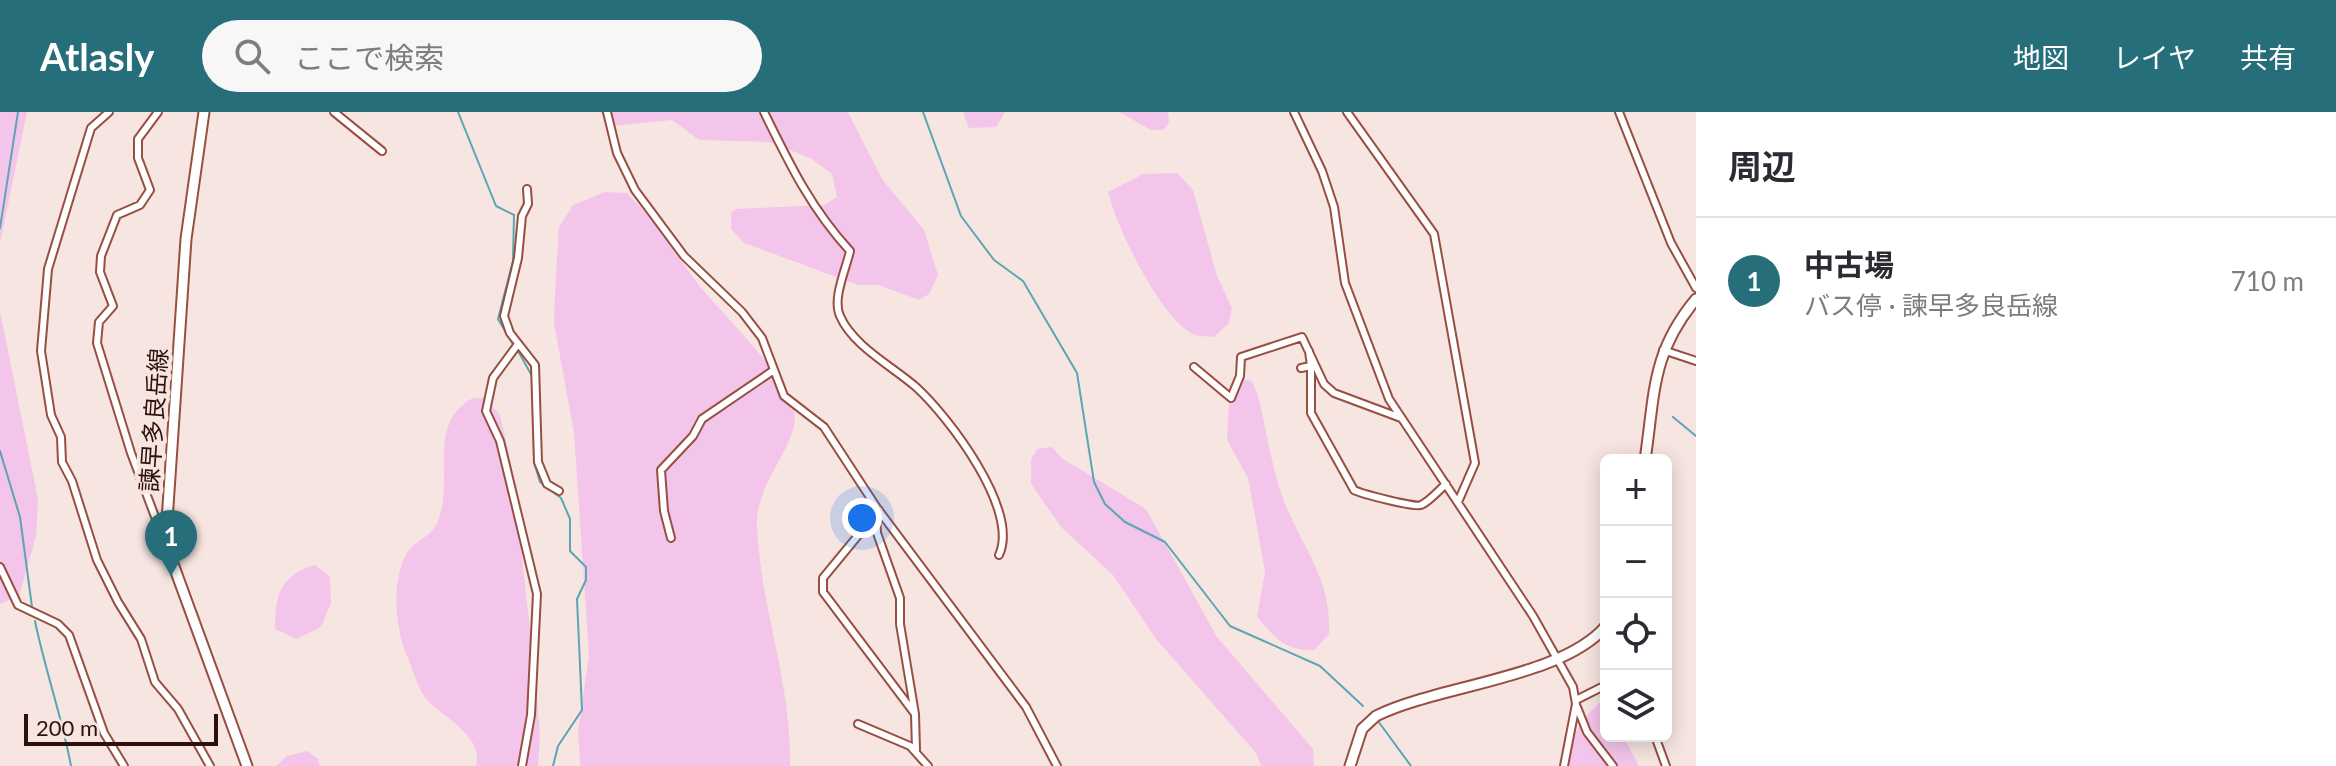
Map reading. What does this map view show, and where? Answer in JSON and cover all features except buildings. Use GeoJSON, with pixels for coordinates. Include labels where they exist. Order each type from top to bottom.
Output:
{"type":"FeatureCollection","features":[{"type":"Feature","properties":{"kind":"main road","name":"諫早多良岳線"},"geometry":{"type":"LineString","coordinates":[[204,112],[183,277],[168,466],[168,538],[172,561],[247,766]]}},
{"type":"Feature","properties":{"kind":"main road"},"geometry":{"type":"LineString","coordinates":[[1646,454],[1663,350],[1675,325],[1696,299]]}},
{"type":"Feature","properties":{"kind":"main road"},"geometry":{"type":"LineString","coordinates":[[1350,766],[1362,729],[1376,716],[1558,658],[1588,644],[1600,632]]}},
{"type":"Feature","properties":{"kind":"street"},"geometry":{"type":"LineString","coordinates":[[109,112],[91,128],[48,269],[41,351],[49,402],[61,437],[62,462],[72,481],[97,560],[141,639],[155,682],[178,709],[210,766]]}},
{"type":"Feature","properties":{"kind":"street"},"geometry":{"type":"LineString","coordinates":[[158,112],[138,139],[138,158],[150,190],[140,205],[117,215],[101,256],[100,272],[113,306],[99,322],[97,343],[131,453],[160,530],[168,538]]}},
{"type":"Feature","properties":{"kind":"street"},"geometry":{"type":"LineString","coordinates":[[334,112],[382,151]]}},
{"type":"Feature","properties":{"kind":"street"},"geometry":{"type":"LineString","coordinates":[[607,112],[617,153],[635,190],[684,256],[755,329],[784,396],[824,427],[877,512],[1026,707],[1057,766]]}},
{"type":"Feature","properties":{"kind":"street"},"geometry":{"type":"LineString","coordinates":[[764,112],[797,183],[814,209],[850,251],[837,305],[839,315],[859,340],[944,415],[960,436],[997,508],[1003,528],[999,555]]}},
{"type":"Feature","properties":{"kind":"street"},"geometry":{"type":"LineString","coordinates":[[1294,112],[1334,207],[1345,283],[1389,399],[1558,658],[1587,732],[1613,766]]}},
{"type":"Feature","properties":{"kind":"street"},"geometry":{"type":"LineString","coordinates":[[1347,112],[1434,234],[1475,463],[1458,502]]}},
{"type":"Feature","properties":{"kind":"street"},"geometry":{"type":"LineString","coordinates":[[1619,112],[1671,243],[1695,287]]}},
{"type":"Feature","properties":{"kind":"street"},"geometry":{"type":"LineString","coordinates":[[527,189],[528,204],[522,216],[518,258],[504,316],[505,324],[535,365],[538,380],[538,462],[547,484],[559,491]]}},
{"type":"Feature","properties":{"kind":"street"},"geometry":{"type":"LineString","coordinates":[[1194,367],[1231,398],[1240,376],[1241,357],[1302,337],[1324,384],[1334,393],[1401,418]]}},
{"type":"Feature","properties":{"kind":"street"},"geometry":{"type":"LineString","coordinates":[[518,344],[493,378],[486,411],[500,441],[537,594],[531,715],[522,766]]}},
{"type":"Feature","properties":{"kind":"street"},"geometry":{"type":"LineString","coordinates":[[1309,347],[1311,413],[1339,469],[1354,490],[1366,496],[1395,499],[1412,508],[1420,506],[1446,484]]}},
{"type":"Feature","properties":{"kind":"street"},"geometry":{"type":"LineString","coordinates":[[1663,350],[1696,361]]}},
{"type":"Feature","properties":{"kind":"street"},"geometry":{"type":"LineString","coordinates":[[1301,368],[1311,366]]}},
{"type":"Feature","properties":{"kind":"street"},"geometry":{"type":"LineString","coordinates":[[671,538],[664,511],[661,470],[693,436],[702,419],[774,370]]}},
{"type":"Feature","properties":{"kind":"street"},"geometry":{"type":"LineString","coordinates":[[877,512],[821,584],[823,592],[915,714]]}},
{"type":"Feature","properties":{"kind":"street"},"geometry":{"type":"LineString","coordinates":[[877,512],[881,544],[900,598],[900,624],[915,714],[916,750]]}},
{"type":"Feature","properties":{"kind":"street"},"geometry":{"type":"LineString","coordinates":[[0,567],[18,605],[58,624],[69,635],[104,733],[124,766]]}},
{"type":"Feature","properties":{"kind":"street"},"geometry":{"type":"LineString","coordinates":[[1564,766],[1576,702],[1600,688]]}},
{"type":"Feature","properties":{"kind":"street"},"geometry":{"type":"LineString","coordinates":[[858,724],[916,750],[929,765]]}},
{"type":"Feature","properties":{"kind":"street"},"geometry":{"type":"LineString","coordinates":[[1657,742],[1666,766]]}},
{"type":"Feature","properties":{"kind":"shaded area"},"geometry":{"type":"Polygon","coordinates":[[[0,112],[27,112],[0,243],[0,112]]]}},
{"type":"Feature","properties":{"kind":"shaded area"},"geometry":{"type":"Polygon","coordinates":[[[600,112],[848,112],[882,179],[924,230],[938,275],[929,294],[919,300],[879,285],[858,285],[744,243],[731,229],[731,213],[736,209],[824,205],[837,197],[832,174],[812,159],[770,142],[699,140],[672,120],[612,126],[600,112]]]}},
{"type":"Feature","properties":{"kind":"shaded area"},"geometry":{"type":"Polygon","coordinates":[[[963,112],[1005,112],[996,127],[969,128],[963,112]]]}},
{"type":"Feature","properties":{"kind":"shaded area"},"geometry":{"type":"Polygon","coordinates":[[[1119,112],[1168,112],[1169,122],[1164,130],[1151,130],[1119,112]]]}},
{"type":"Feature","properties":{"kind":"shaded area"},"geometry":{"type":"Polygon","coordinates":[[[1177,173],[1193,190],[1217,276],[1232,308],[1229,323],[1214,337],[1195,335],[1182,327],[1155,293],[1130,249],[1108,192],[1143,174],[1177,173]]]}},
{"type":"Feature","properties":{"kind":"shaded area"},"geometry":{"type":"Polygon","coordinates":[[[605,192],[627,193],[637,204],[698,284],[770,367],[791,402],[795,416],[793,429],[762,496],[757,525],[759,555],[786,705],[790,766],[580,766],[578,731],[589,655],[574,433],[554,323],[555,292],[559,227],[573,205],[605,192]]]}},
{"type":"Feature","properties":{"kind":"shaded area"},"geometry":{"type":"Polygon","coordinates":[[[0,311],[38,499],[36,536],[19,596],[0,604],[0,311]]]}},
{"type":"Feature","properties":{"kind":"shaded area"},"geometry":{"type":"Polygon","coordinates":[[[1241,379],[1252,381],[1258,396],[1281,493],[1322,583],[1329,615],[1329,634],[1314,650],[1295,648],[1281,642],[1257,617],[1265,571],[1248,478],[1227,440],[1230,384],[1241,379]]]}},
{"type":"Feature","properties":{"kind":"shaded area"},"geometry":{"type":"Polygon","coordinates":[[[473,398],[484,398],[500,415],[512,469],[534,665],[540,736],[538,766],[476,766],[474,745],[421,691],[399,627],[396,600],[403,560],[409,550],[436,525],[444,491],[445,439],[458,409],[473,398]]]}},
{"type":"Feature","properties":{"kind":"shaded area"},"geometry":{"type":"Polygon","coordinates":[[[1052,447],[1063,459],[1146,509],[1217,637],[1313,749],[1314,766],[1261,766],[1256,753],[1156,639],[1113,575],[1062,528],[1031,484],[1031,460],[1037,449],[1052,447]]]}},
{"type":"Feature","properties":{"kind":"shaded area"},"geometry":{"type":"Polygon","coordinates":[[[315,565],[330,577],[331,603],[321,627],[297,639],[275,629],[278,596],[294,574],[315,565]]]}},
{"type":"Feature","properties":{"kind":"shaded area"},"geometry":{"type":"Polygon","coordinates":[[[1600,703],[1600,742],[1626,742],[1639,766],[1562,766],[1577,730],[1600,703]]]}},
{"type":"Feature","properties":{"kind":"shaded area"},"geometry":{"type":"Polygon","coordinates":[[[307,751],[318,759],[320,766],[276,766],[287,756],[307,751]]]}},
{"type":"Feature","properties":{"kind":"waterway"},"geometry":{"type":"LineString","coordinates":[[0,228],[18,112]]}},
{"type":"Feature","properties":{"kind":"waterway"},"geometry":{"type":"LineString","coordinates":[[458,112],[496,206],[514,215],[513,261],[498,319],[514,346]]}},
{"type":"Feature","properties":{"kind":"waterway"},"geometry":{"type":"LineString","coordinates":[[923,112],[961,216],[994,260],[1023,281],[1077,373],[1094,482],[1105,504],[1125,522],[1165,542],[1230,626],[1320,666],[1363,706]]}},
{"type":"Feature","properties":{"kind":"waterway"},"geometry":{"type":"LineString","coordinates":[[518,351],[532,376]]}},
{"type":"Feature","properties":{"kind":"waterway"},"geometry":{"type":"LineString","coordinates":[[533,386],[534,462],[540,482],[561,498],[570,519],[570,551],[586,567],[586,580],[577,599],[582,710],[558,746],[553,766]]}},
{"type":"Feature","properties":{"kind":"waterway"},"geometry":{"type":"LineString","coordinates":[[1673,417],[1696,436]]}},
{"type":"Feature","properties":{"kind":"waterway"},"geometry":{"type":"LineString","coordinates":[[0,451],[20,517],[32,607]]}},
{"type":"Feature","properties":{"kind":"waterway"},"geometry":{"type":"LineString","coordinates":[[35,621],[71,766]]}},
{"type":"Feature","properties":{"kind":"waterway"},"geometry":{"type":"LineString","coordinates":[[1378,721],[1411,766]]}},
{"type":"Feature","properties":{"kind":"place","name":"中古場"},"geometry":{"type":"Point","coordinates":[171,576]}}]}
